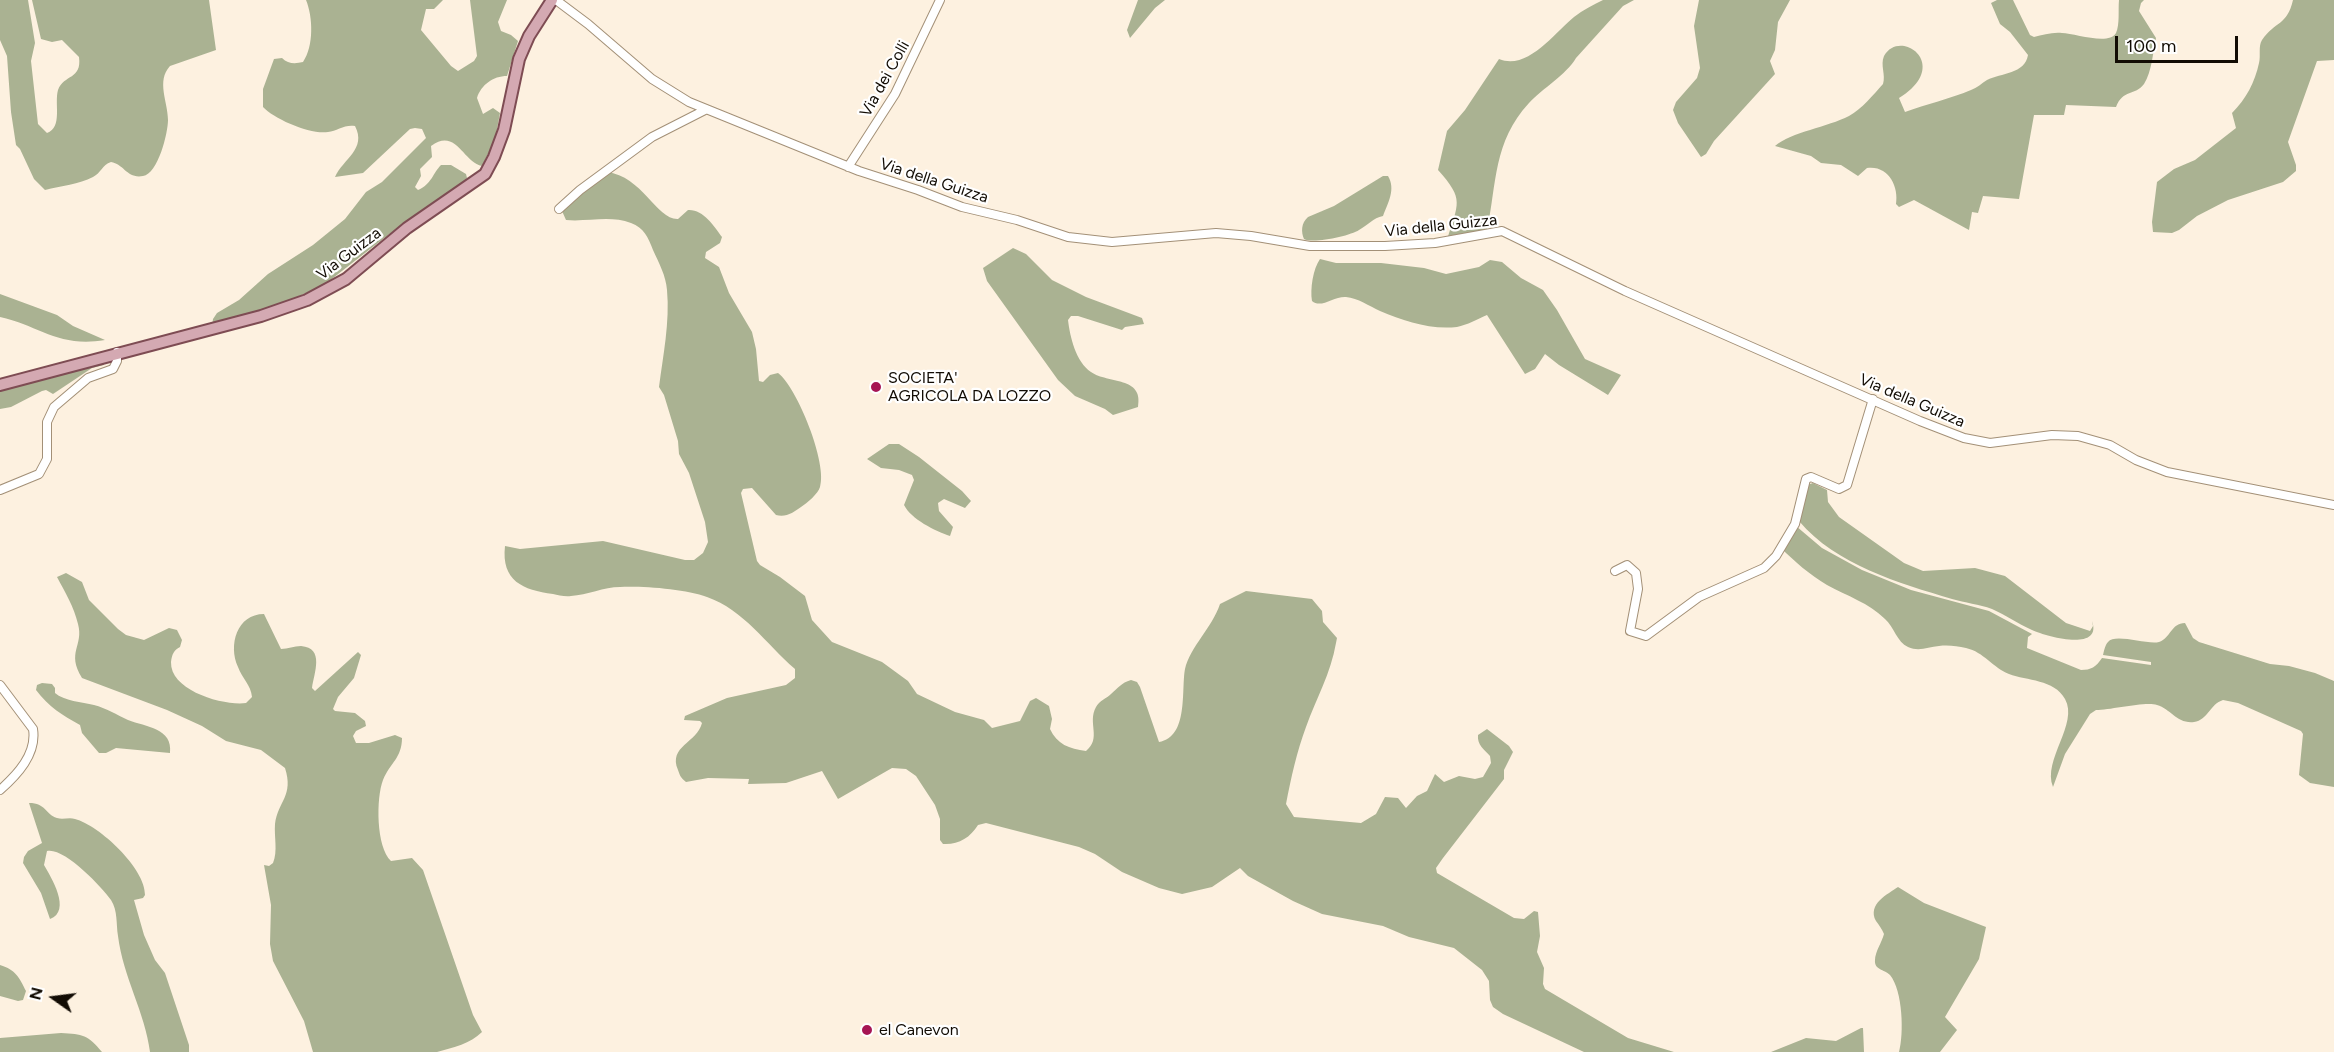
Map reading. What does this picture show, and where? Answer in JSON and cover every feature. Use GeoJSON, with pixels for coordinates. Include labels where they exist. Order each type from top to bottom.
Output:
{"type":"FeatureCollection","features":[{"type":"Feature","properties":{"kind":"main road","name":"Via Guizza"},"geometry":{"type":"LineString","coordinates":[[0,385],[117,352],[261,316],[327,291],[346,279],[407,228],[485,174],[504,130],[519,59],[529,36],[554,0]]}},
{"type":"Feature","properties":{"kind":"street","name":"Via della Guizza"},"geometry":{"type":"LineString","coordinates":[[554,0],[588,24],[652,79],[689,102],[848,167],[962,207],[1008,217],[1086,241],[1127,242],[1216,233],[1251,236],[1310,246],[1385,246],[1435,243],[1502,231],[1625,291],[1920,421],[1978,441],[2001,442],[2052,435],[2078,436],[2110,445],[2136,460],[2167,472],[2334,505]]}},
{"type":"Feature","properties":{"kind":"street","name":"Via dei Colli"},"geometry":{"type":"LineString","coordinates":[[848,167],[895,94],[940,0]]}},
{"type":"Feature","properties":{"kind":"street"},"geometry":{"type":"LineString","coordinates":[[559,209],[580,190],[652,137],[705,110]]}},
{"type":"Feature","properties":{"kind":"street"},"geometry":{"type":"LineString","coordinates":[[0,490],[39,474],[47,459],[47,422],[54,407],[88,378],[113,369],[117,361],[117,352]]}},
{"type":"Feature","properties":{"kind":"street"},"geometry":{"type":"LineString","coordinates":[[1615,571],[1627,565],[1636,573],[1638,589],[1630,631],[1646,636],[1699,597],[1764,568],[1776,556],[1795,524],[1806,479],[1811,477],[1839,489],[1847,485],[1873,399]]}},
{"type":"Feature","properties":{"kind":"street"},"geometry":{"type":"LineString","coordinates":[[0,685],[33,729],[35,736],[30,753],[22,767],[0,790]]}},
{"type":"Feature","properties":{"kind":"green space"},"geometry":{"type":"Polygon","coordinates":[[[0,0],[28,0],[35,43],[31,61],[38,124],[47,133],[55,126],[58,90],[64,81],[78,70],[79,57],[62,40],[52,42],[41,39],[32,0],[209,0],[216,50],[170,66],[166,72],[163,85],[168,120],[166,134],[158,161],[148,174],[133,175],[111,162],[93,177],[70,185],[45,190],[34,179],[16,145],[7,56],[0,40],[0,0]]]}},
{"type":"Feature","properties":{"kind":"green space"},"geometry":{"type":"Polygon","coordinates":[[[306,0],[443,0],[434,9],[426,9],[421,30],[451,66],[458,71],[474,61],[477,56],[470,0],[507,0],[498,22],[501,31],[518,41],[507,76],[488,82],[481,89],[477,98],[483,114],[493,108],[500,113],[495,140],[482,166],[475,163],[453,143],[440,141],[431,146],[432,157],[420,169],[421,176],[415,187],[418,190],[426,185],[441,165],[451,165],[466,174],[467,178],[463,184],[392,232],[324,285],[288,301],[212,326],[217,313],[239,300],[268,274],[313,245],[345,219],[366,192],[382,182],[426,138],[422,129],[410,129],[363,173],[335,177],[356,147],[358,134],[355,126],[328,132],[312,131],[284,121],[263,107],[263,89],[274,59],[282,58],[297,63],[303,62],[307,55],[311,31],[306,0]]]}},
{"type":"Feature","properties":{"kind":"green space"},"geometry":{"type":"Polygon","coordinates":[[[1138,0],[1165,0],[1155,8],[1130,38],[1127,30],[1138,0]]]}},
{"type":"Feature","properties":{"kind":"green space"},"geometry":{"type":"Polygon","coordinates":[[[1603,0],[1634,0],[1623,6],[1572,64],[1535,97],[1517,118],[1498,164],[1487,230],[1447,240],[1457,202],[1452,188],[1438,170],[1447,131],[1465,110],[1499,59],[1520,60],[1530,55],[1574,17],[1603,0]]]}},
{"type":"Feature","properties":{"kind":"green space"},"geometry":{"type":"Polygon","coordinates":[[[1699,0],[1790,0],[1778,22],[1775,50],[1770,61],[1775,74],[1701,157],[1678,123],[1673,110],[1676,102],[1697,78],[1700,68],[1694,26],[1699,0]]]}},
{"type":"Feature","properties":{"kind":"green space"},"geometry":{"type":"Polygon","coordinates":[[[1997,0],[2013,0],[2030,35],[2034,37],[2058,33],[2099,39],[2112,37],[2116,33],[2119,0],[2144,0],[2139,11],[2156,38],[2147,79],[2140,88],[2122,98],[2116,107],[2066,105],[2064,115],[2034,115],[2019,199],[1983,196],[1978,213],[1972,212],[1969,230],[1914,200],[1899,207],[1896,204],[1894,184],[1881,170],[1867,168],[1858,176],[1841,165],[1821,163],[1811,156],[1775,146],[1790,137],[1840,120],[1858,110],[1883,84],[1883,59],[1891,48],[1901,46],[1910,48],[1918,54],[1922,63],[1922,73],[1915,86],[1899,98],[1905,112],[1963,93],[1987,80],[2012,72],[2022,66],[2028,55],[2010,32],[2000,24],[1991,3],[1997,0]]]}},
{"type":"Feature","properties":{"kind":"green space"},"geometry":{"type":"Polygon","coordinates":[[[2293,0],[2334,0],[2334,60],[2317,61],[2288,142],[2296,171],[2283,182],[2228,200],[2197,216],[2172,233],[2153,232],[2157,182],[2174,169],[2195,160],[2236,128],[2232,113],[2246,96],[2255,77],[2261,42],[2284,19],[2293,0]]]}},
{"type":"Feature","properties":{"kind":"green space"},"geometry":{"type":"Polygon","coordinates":[[[607,172],[630,181],[670,217],[678,219],[688,210],[699,212],[708,219],[722,237],[720,243],[706,252],[705,258],[719,267],[729,293],[752,332],[759,381],[763,382],[770,375],[778,373],[794,393],[815,445],[821,476],[820,487],[815,495],[796,511],[783,516],[776,515],[752,488],[743,489],[741,493],[757,561],[805,596],[812,620],[832,642],[882,662],[908,681],[917,694],[955,712],[984,720],[992,728],[1020,721],[1030,701],[1036,698],[1049,706],[1052,719],[1050,729],[1056,738],[1069,747],[1086,751],[1093,741],[1093,719],[1097,705],[1122,684],[1131,680],[1137,682],[1140,687],[1159,742],[1169,738],[1175,731],[1182,711],[1185,669],[1188,661],[1220,604],[1246,591],[1312,599],[1322,611],[1323,622],[1337,638],[1331,665],[1306,727],[1294,765],[1286,804],[1294,817],[1361,823],[1376,814],[1385,797],[1398,798],[1406,808],[1417,796],[1427,791],[1435,774],[1444,782],[1459,776],[1475,779],[1483,777],[1491,763],[1490,756],[1480,744],[1478,735],[1487,729],[1509,746],[1513,752],[1504,770],[1504,779],[1443,858],[1436,868],[1437,873],[1514,918],[1524,919],[1534,911],[1538,912],[1540,936],[1537,952],[1544,968],[1545,989],[1628,1038],[1674,1052],[1584,1052],[1503,1014],[1493,1007],[1490,1000],[1489,981],[1482,970],[1454,948],[1409,937],[1383,926],[1322,914],[1248,876],[1240,868],[1212,887],[1182,894],[1159,888],[1122,872],[1095,854],[1079,847],[986,823],[978,825],[963,840],[943,844],[940,840],[940,819],[935,805],[916,776],[906,769],[892,768],[838,799],[822,771],[786,783],[748,784],[749,779],[708,778],[686,782],[679,772],[676,762],[677,755],[699,730],[702,723],[684,720],[685,716],[727,698],[786,685],[795,678],[795,669],[754,628],[732,610],[707,597],[676,590],[640,587],[614,587],[562,596],[532,590],[516,582],[507,568],[505,558],[505,546],[520,549],[603,541],[685,560],[694,560],[703,553],[708,542],[705,522],[689,473],[679,454],[678,441],[664,395],[659,387],[668,314],[666,285],[660,265],[647,237],[635,225],[615,219],[566,220],[562,211],[570,201],[607,172]]]}},
{"type":"Feature","properties":{"kind":"green space"},"geometry":{"type":"Polygon","coordinates":[[[1383,176],[1388,176],[1391,186],[1383,216],[1348,235],[1323,240],[1304,239],[1302,228],[1308,217],[1334,206],[1383,176]]]}},
{"type":"Feature","properties":{"kind":"green space"},"geometry":{"type":"Polygon","coordinates":[[[1013,248],[1026,254],[1052,280],[1086,297],[1142,318],[1144,324],[1125,327],[1122,330],[1078,316],[1071,316],[1068,320],[1070,334],[1081,362],[1098,376],[1130,385],[1136,390],[1138,407],[1113,415],[1075,396],[1058,380],[987,281],[983,268],[1013,248]]]}},
{"type":"Feature","properties":{"kind":"green space"},"geometry":{"type":"Polygon","coordinates":[[[1320,259],[1336,263],[1381,263],[1424,268],[1446,274],[1479,267],[1490,260],[1502,262],[1521,278],[1543,290],[1585,359],[1621,375],[1608,395],[1545,354],[1535,369],[1525,374],[1487,315],[1457,327],[1447,328],[1417,324],[1350,298],[1341,297],[1324,303],[1316,303],[1312,301],[1312,285],[1320,259]]]}},
{"type":"Feature","properties":{"kind":"green space"},"geometry":{"type":"Polygon","coordinates":[[[0,294],[57,315],[73,326],[105,340],[89,342],[62,339],[0,317],[0,294]]]}},
{"type":"Feature","properties":{"kind":"green space"},"geometry":{"type":"Polygon","coordinates":[[[104,362],[104,365],[92,368],[53,394],[46,390],[42,391],[11,407],[0,409],[0,390],[104,362]]]}},
{"type":"Feature","properties":{"kind":"green space"},"geometry":{"type":"Polygon","coordinates":[[[889,444],[899,444],[919,457],[962,491],[971,501],[965,508],[944,499],[938,503],[939,511],[953,527],[950,536],[931,528],[907,510],[904,505],[914,480],[912,475],[899,470],[881,468],[867,459],[889,444]]]}},
{"type":"Feature","properties":{"kind":"green space"},"geometry":{"type":"Polygon","coordinates":[[[1813,483],[1827,490],[1828,502],[1839,517],[1904,563],[1923,571],[1975,568],[2005,576],[2066,623],[2090,631],[2093,627],[2093,631],[2082,639],[2072,640],[2049,636],[2027,628],[1992,609],[1890,579],[1850,561],[1831,550],[1799,521],[1807,485],[1813,483]]]}},
{"type":"Feature","properties":{"kind":"green space"},"geometry":{"type":"Polygon","coordinates":[[[1796,526],[1822,548],[1862,570],[1911,590],[1989,611],[2032,634],[2028,637],[2027,648],[2081,670],[2093,667],[2102,658],[2151,665],[2151,662],[2103,655],[2105,646],[2108,642],[2117,639],[2159,642],[2177,625],[2185,623],[2193,638],[2199,642],[2270,664],[2315,673],[2334,681],[2334,787],[2310,783],[2299,775],[2303,734],[2301,731],[2238,703],[2223,700],[2203,718],[2194,722],[2183,721],[2162,707],[2152,704],[2096,710],[2090,714],[2065,754],[2053,787],[2052,765],[2064,731],[2068,709],[2060,692],[2047,684],[2003,671],[1978,653],[1966,648],[1946,646],[1916,649],[1904,645],[1879,613],[1821,581],[1802,568],[1781,548],[1796,526]]]}},
{"type":"Feature","properties":{"kind":"green space"},"geometry":{"type":"Polygon","coordinates":[[[66,573],[82,582],[89,600],[126,635],[144,640],[169,628],[177,630],[182,640],[180,647],[172,657],[173,672],[188,689],[212,699],[246,703],[252,697],[238,667],[234,649],[237,632],[241,625],[255,615],[264,614],[281,649],[301,646],[313,651],[316,656],[316,669],[312,688],[315,691],[358,652],[361,655],[354,678],[338,697],[333,709],[355,713],[365,721],[366,726],[356,731],[353,736],[356,743],[369,743],[395,735],[402,738],[400,751],[383,780],[379,798],[382,845],[391,861],[412,858],[423,870],[473,1015],[482,1032],[456,1047],[437,1052],[313,1052],[304,1021],[273,961],[270,944],[271,905],[264,865],[269,866],[273,863],[276,849],[275,824],[288,785],[285,768],[261,750],[226,741],[202,726],[167,710],[82,678],[75,662],[79,638],[78,624],[72,606],[57,577],[66,573]]]}},
{"type":"Feature","properties":{"kind":"green space"},"geometry":{"type":"Polygon","coordinates":[[[52,684],[55,693],[63,698],[98,706],[163,733],[170,745],[170,753],[116,748],[106,753],[99,753],[82,733],[80,725],[56,710],[36,690],[37,685],[52,684]]]}},
{"type":"Feature","properties":{"kind":"green space"},"geometry":{"type":"Polygon","coordinates":[[[29,803],[39,805],[57,818],[75,819],[96,830],[130,861],[138,873],[145,895],[143,898],[134,900],[144,935],[155,960],[165,973],[189,1045],[189,1052],[150,1052],[144,1023],[121,951],[113,904],[82,869],[54,851],[47,851],[44,865],[55,885],[60,902],[56,915],[50,919],[41,893],[23,863],[28,851],[42,843],[29,803]]]}},
{"type":"Feature","properties":{"kind":"green space"},"geometry":{"type":"Polygon","coordinates":[[[1898,887],[1924,903],[1986,927],[1979,959],[1945,1017],[1957,1030],[1940,1052],[1899,1052],[1902,1024],[1898,991],[1890,975],[1878,968],[1875,963],[1884,934],[1876,921],[1874,910],[1884,896],[1898,887]]]}},
{"type":"Feature","properties":{"kind":"green space"},"geometry":{"type":"Polygon","coordinates":[[[0,965],[10,969],[19,978],[26,991],[23,1000],[18,1001],[0,996],[0,965]]]}},
{"type":"Feature","properties":{"kind":"green space"},"geometry":{"type":"Polygon","coordinates":[[[1863,1028],[1864,1052],[1771,1052],[1806,1038],[1836,1041],[1863,1028]]]}},
{"type":"Feature","properties":{"kind":"green space"},"geometry":{"type":"Polygon","coordinates":[[[61,1033],[84,1036],[102,1052],[0,1052],[0,1038],[61,1033]]]}},
{"type":"Feature","properties":{"kind":"place","name":"SOCIETA' AGRICOLA DA LOZZO"},"geometry":{"type":"Point","coordinates":[876,387]}},
{"type":"Feature","properties":{"kind":"place","name":"el Canevon"},"geometry":{"type":"Point","coordinates":[867,1030]}}]}
